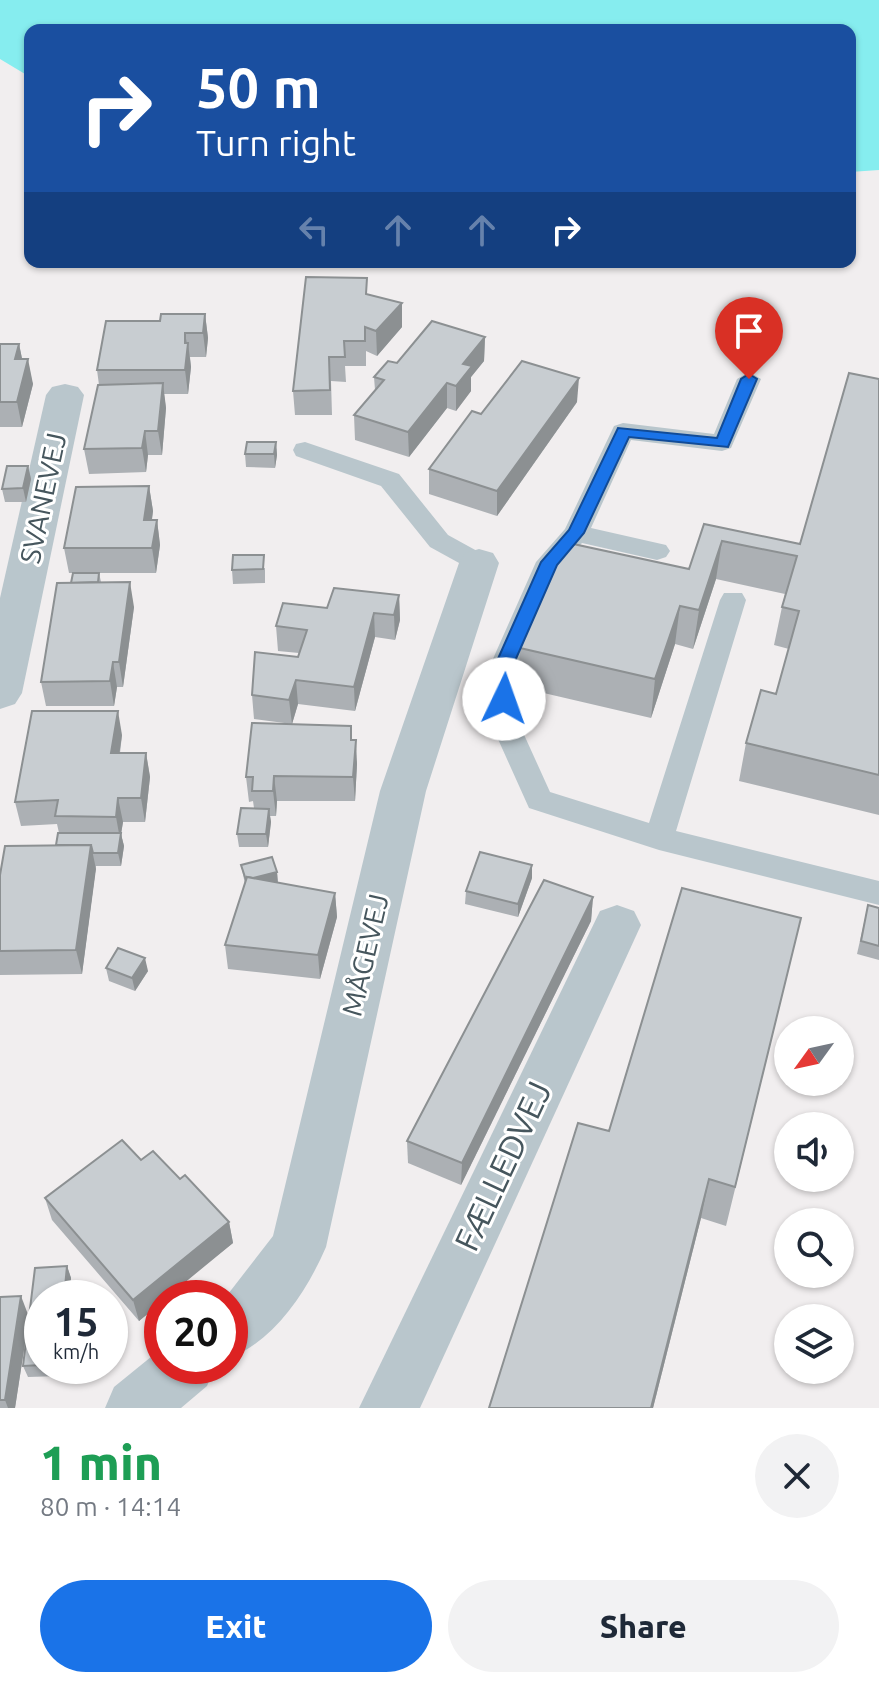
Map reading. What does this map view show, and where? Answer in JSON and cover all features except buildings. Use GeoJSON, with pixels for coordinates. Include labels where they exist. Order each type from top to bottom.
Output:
{"type":"FeatureCollection","features":[{"type":"Feature","properties":{"kind":"street","name":"SVANEVEJ"},"geometry":{"type":"LineString","coordinates":[[0,693],[65,395]]}},
{"type":"Feature","properties":{"kind":"street","name":"MÅGEVEJ"},"geometry":{"type":"LineString","coordinates":[[248,1315],[298,1247],[403,791],[479,563]]}},
{"type":"Feature","properties":{"kind":"street","name":"FÆLLEDVEJ"},"geometry":{"type":"LineString","coordinates":[[389,1408],[617,925]]}},
{"type":"Feature","properties":{"kind":"street"},"geometry":{"type":"LineString","coordinates":[[135,1408],[164,1384]]}},
{"type":"Feature","properties":{"kind":"lane"},"geometry":{"type":"LineString","coordinates":[[749,379],[722,443],[623,431],[576,533],[549,562],[502,670],[507,728],[539,800],[659,838],[879,893]]}},
{"type":"Feature","properties":{"kind":"lane"},"geometry":{"type":"LineString","coordinates":[[305,450],[390,480],[439,541],[479,563]]}},
{"type":"Feature","properties":{"kind":"lane"},"geometry":{"type":"LineString","coordinates":[[576,533],[657,551]]}},
{"type":"Feature","properties":{"kind":"lane"},"geometry":{"type":"LineString","coordinates":[[659,838],[733,600]]}},
{"type":"Feature","properties":{"kind":"water"},"geometry":{"type":"Polygon","coordinates":[[[0,0],[879,0],[879,170],[856,172],[856,24],[24,24],[24,73],[0,59],[0,0]]]}},
{"type":"Feature","properties":{"kind":"route"},"geometry":{"type":"LineString","coordinates":[[504,699],[502,670],[549,562],[576,533],[623,431],[722,443],[749,379]]}}]}
